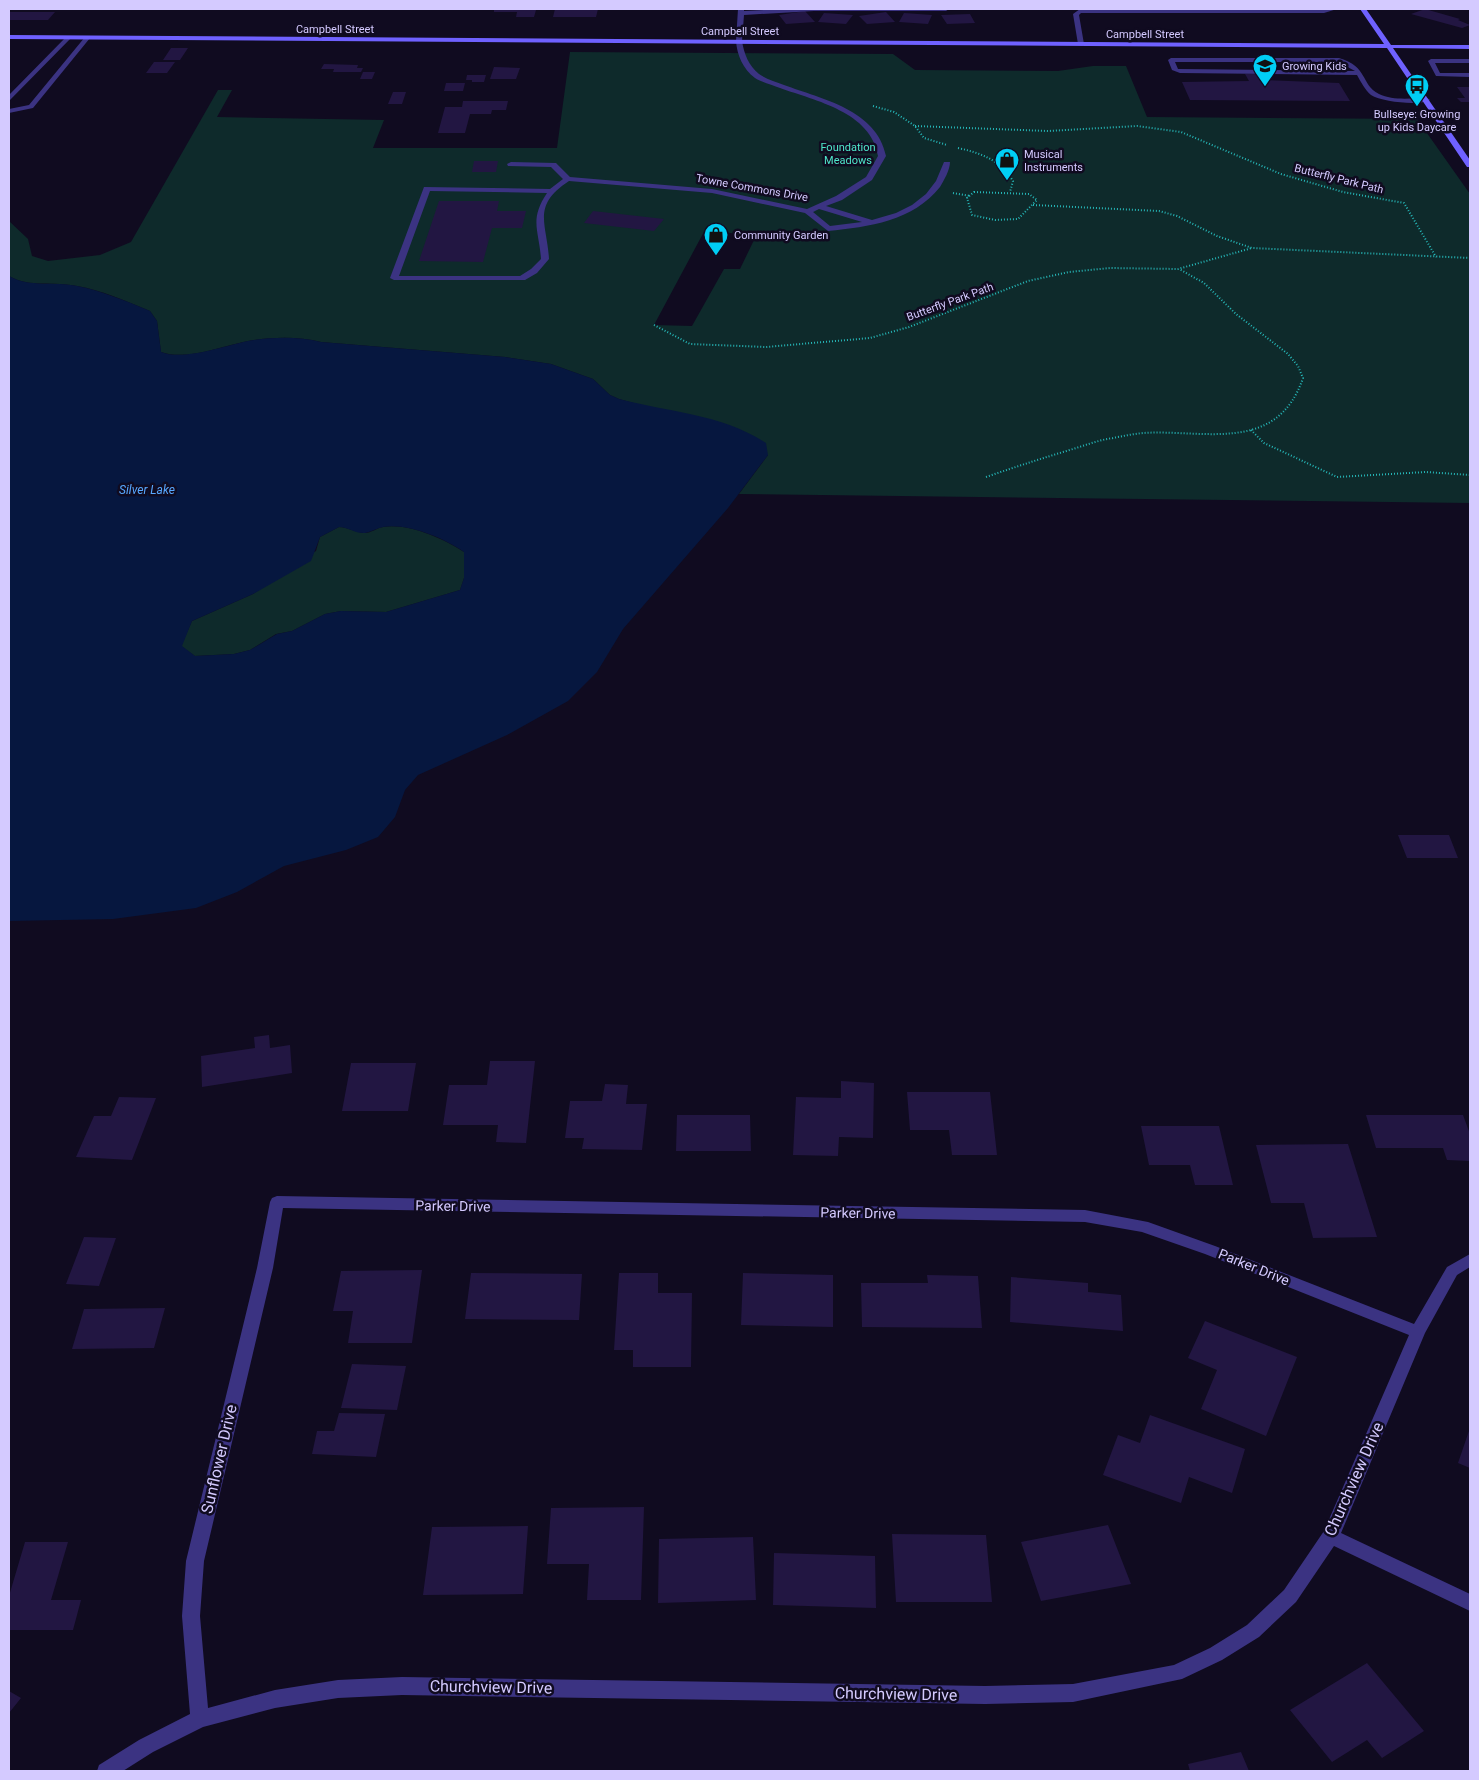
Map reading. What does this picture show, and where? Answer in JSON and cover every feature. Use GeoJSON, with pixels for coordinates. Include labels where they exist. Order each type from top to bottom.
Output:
{"type":"FeatureCollection","features":[{"type":"Feature","properties":{"kind":"main road"},"geometry":{"type":"LineString","coordinates":[[1362,9],[1427,100],[1470,165]]}},
{"type":"Feature","properties":{"kind":"main road","name":"Campbell Street"},"geometry":{"type":"LineString","coordinates":[[9,37],[1470,47]]}},
{"type":"Feature","properties":{"kind":"street"},"geometry":{"type":"LineString","coordinates":[[741,11],[946,9]]}},
{"type":"Feature","properties":{"kind":"street"},"geometry":{"type":"LineString","coordinates":[[1081,44],[1076,14],[1080,11],[1324,11],[1334,9]]}},
{"type":"Feature","properties":{"kind":"street","name":"Towne Commons Drive"},"geometry":{"type":"LineString","coordinates":[[568,179],[712,191],[808,211],[821,207],[869,178],[882,156],[880,145],[867,126],[855,117],[758,77],[748,68],[740,50],[741,11]]}},
{"type":"Feature","properties":{"kind":"street"},"geometry":{"type":"LineString","coordinates":[[9,99],[68,38]]}},
{"type":"Feature","properties":{"kind":"street"},"geometry":{"type":"LineString","coordinates":[[9,111],[31,107],[87,38]]}},
{"type":"Feature","properties":{"kind":"street"},"geometry":{"type":"LineString","coordinates":[[1167,45],[1175,70],[1180,72],[1359,72]]}},
{"type":"Feature","properties":{"kind":"street"},"geometry":{"type":"LineString","coordinates":[[1171,60],[1340,60],[1354,64],[1373,92],[1384,97],[1427,100]]}},
{"type":"Feature","properties":{"kind":"street"},"geometry":{"type":"LineString","coordinates":[[1470,61],[1431,61],[1438,75],[1470,75]]}},
{"type":"Feature","properties":{"kind":"street"},"geometry":{"type":"LineString","coordinates":[[511,164],[553,165],[568,179],[552,190],[546,200],[539,220],[545,246],[545,259],[534,271],[522,278],[394,278],[427,189],[552,190]]}},
{"type":"Feature","properties":{"kind":"street"},"geometry":{"type":"LineString","coordinates":[[808,211],[828,228],[874,223],[895,218],[923,200],[939,183],[947,164]]}},
{"type":"Feature","properties":{"kind":"street"},"geometry":{"type":"LineString","coordinates":[[821,207],[874,223]]}},
{"type":"Feature","properties":{"kind":"street","name":"Parker Drive"},"geometry":{"type":"LineString","coordinates":[[277,1202],[1085,1216],[1151,1229],[1210,1250],[1418,1332]]}},
{"type":"Feature","properties":{"kind":"street","name":"Sunflower Drive"},"geometry":{"type":"LineString","coordinates":[[200,1719],[191,1616],[195,1561],[265,1268],[277,1202]]}},
{"type":"Feature","properties":{"kind":"street","name":"Churchview Drive"},"geometry":{"type":"LineString","coordinates":[[106,1771],[146,1746],[200,1719],[275,1699],[338,1689],[402,1686],[985,1695],[1073,1693],[1176,1673],[1216,1654],[1253,1630],[1290,1596],[1331,1536],[1418,1332],[1452,1271],[1470,1260]]}},
{"type":"Feature","properties":{"kind":"street"},"geometry":{"type":"LineString","coordinates":[[1331,1536],[1470,1603]]}},
{"type":"Feature","properties":{"kind":"path"},"geometry":{"type":"LineString","coordinates":[[868,106],[894,112],[916,126],[924,138],[931,141],[990,157],[1009,174],[1013,181],[1010,192]]}},
{"type":"Feature","properties":{"kind":"path","name":"Butterfly Park Path"},"geometry":{"type":"LineString","coordinates":[[916,126],[1048,131],[1137,126],[1182,132],[1281,174],[1343,192],[1404,203],[1436,257]]}},
{"type":"Feature","properties":{"kind":"path"},"geometry":{"type":"LineString","coordinates":[[974,192],[1010,192],[1029,194],[1037,200],[1018,219],[995,220],[972,215],[967,198],[974,192]]}},
{"type":"Feature","properties":{"kind":"path","name":"Butterfly Park Path"},"geometry":{"type":"LineString","coordinates":[[1033,205],[1159,212],[1176,216],[1217,236],[1252,248],[1470,258]]}},
{"type":"Feature","properties":{"kind":"path","name":"Butterfly Park Path"},"geometry":{"type":"LineString","coordinates":[[654,325],[690,344],[766,347],[819,344],[870,338],[978,302],[1028,281],[1069,272],[1110,268],[1178,269],[1252,248]]}},
{"type":"Feature","properties":{"kind":"path"},"geometry":{"type":"LineString","coordinates":[[986,477],[1019,465],[1110,438],[1143,433],[1209,435],[1241,433],[1264,426],[1276,419],[1299,390],[1303,378],[1298,366],[1288,354],[1236,314],[1204,283],[1178,269]]}},
{"type":"Feature","properties":{"kind":"path"},"geometry":{"type":"LineString","coordinates":[[1251,430],[1271,447],[1337,477],[1426,472],[1470,475]]}},
{"type":"Feature","properties":{"kind":"green space","name":"Foundation Meadows"},"geometry":{"type":"Polygon","coordinates":[[[570,52],[893,54],[915,70],[1058,71],[1093,66],[1126,66],[1147,117],[1417,119],[1470,194],[1470,503],[739,494],[768,455],[644,406],[619,399],[610,395],[593,379],[551,364],[505,357],[284,338],[248,341],[193,354],[171,354],[161,352],[157,321],[150,311],[95,290],[68,285],[25,282],[9,276],[9,221],[28,239],[32,256],[48,261],[100,255],[131,242],[218,90],[232,90],[217,117],[384,120],[373,148],[557,148],[570,52]],[[706,228],[654,325],[692,326],[724,269],[740,269],[755,238],[706,228]]]}},
{"type":"Feature","properties":{"kind":"green space"},"geometry":{"type":"Polygon","coordinates":[[[339,527],[365,533],[383,527],[404,527],[426,533],[447,542],[464,552],[464,578],[460,590],[386,612],[341,611],[325,614],[292,631],[276,634],[250,650],[234,654],[195,656],[181,646],[192,621],[253,594],[316,551],[320,537],[339,527]]]}},
{"type":"Feature","properties":{"kind":"water","name":"Silver Lake"},"geometry":{"type":"Polygon","coordinates":[[[9,276],[25,282],[86,288],[150,311],[157,321],[161,352],[170,354],[192,354],[248,341],[284,338],[505,357],[551,364],[593,379],[610,395],[619,399],[713,420],[749,433],[766,443],[768,455],[728,508],[623,629],[597,672],[568,701],[507,735],[418,775],[405,790],[395,817],[378,837],[346,850],[284,866],[237,892],[196,908],[113,919],[9,921],[9,276]],[[342,527],[320,537],[311,561],[253,594],[192,621],[182,646],[195,656],[234,654],[250,650],[277,634],[292,631],[325,614],[341,611],[386,612],[460,590],[464,578],[464,552],[446,542],[414,529],[403,527],[383,527],[362,533],[342,527]]]}},
{"type":"Feature","properties":{"kind":"building"},"geometry":{"type":"Polygon","coordinates":[[[494,9],[536,10],[534,17],[516,17],[517,12],[494,12],[494,9]]]}},
{"type":"Feature","properties":{"kind":"building"},"geometry":{"type":"Polygon","coordinates":[[[555,9],[598,9],[596,17],[553,17],[555,9]]]}},
{"type":"Feature","properties":{"kind":"building"},"geometry":{"type":"Polygon","coordinates":[[[1425,9],[1460,19],[1458,20],[1470,25],[1462,28],[1411,14],[1425,9]]]}},
{"type":"Feature","properties":{"kind":"building"},"geometry":{"type":"Polygon","coordinates":[[[805,11],[815,22],[786,24],[779,15],[805,11]]]}},
{"type":"Feature","properties":{"kind":"building"},"geometry":{"type":"Polygon","coordinates":[[[9,12],[55,12],[48,20],[9,20],[9,12]]]}},
{"type":"Feature","properties":{"kind":"building"},"geometry":{"type":"Polygon","coordinates":[[[886,12],[895,22],[867,24],[859,16],[886,12]]]}},
{"type":"Feature","properties":{"kind":"building"},"geometry":{"type":"Polygon","coordinates":[[[824,13],[853,15],[846,24],[818,22],[824,13]]]}},
{"type":"Feature","properties":{"kind":"building"},"geometry":{"type":"Polygon","coordinates":[[[904,13],[932,15],[928,24],[899,22],[904,13]]]}},
{"type":"Feature","properties":{"kind":"building"},"geometry":{"type":"Polygon","coordinates":[[[970,14],[975,23],[947,24],[941,15],[970,14]]]}},
{"type":"Feature","properties":{"kind":"building"},"geometry":{"type":"Polygon","coordinates":[[[171,48],[188,48],[180,60],[163,60],[171,48]]]}},
{"type":"Feature","properties":{"kind":"building"},"geometry":{"type":"Polygon","coordinates":[[[154,62],[175,62],[167,73],[146,73],[154,62]]]}},
{"type":"Feature","properties":{"kind":"building"},"geometry":{"type":"Polygon","coordinates":[[[324,64],[358,65],[357,68],[363,68],[361,72],[333,72],[334,69],[321,69],[324,64]]]}},
{"type":"Feature","properties":{"kind":"building"},"geometry":{"type":"Polygon","coordinates":[[[494,67],[520,68],[516,79],[490,79],[494,67]]]}},
{"type":"Feature","properties":{"kind":"building"},"geometry":{"type":"Polygon","coordinates":[[[363,72],[375,72],[372,79],[360,79],[363,72]]]}},
{"type":"Feature","properties":{"kind":"building","name":"Growing Kids"},"geometry":{"type":"Polygon","coordinates":[[[1245,74],[1262,74],[1266,80],[1339,83],[1350,101],[1190,100],[1182,82],[1249,81],[1245,74]]]}},
{"type":"Feature","properties":{"kind":"building"},"geometry":{"type":"Polygon","coordinates":[[[467,75],[486,75],[484,82],[472,82],[472,80],[466,80],[467,75]]]}},
{"type":"Feature","properties":{"kind":"building"},"geometry":{"type":"Polygon","coordinates":[[[446,83],[465,83],[463,91],[444,91],[446,83]]]}},
{"type":"Feature","properties":{"kind":"building"},"geometry":{"type":"Polygon","coordinates":[[[1457,87],[1470,87],[1470,102],[1461,102],[1457,98],[1465,98],[1457,87]]]}},
{"type":"Feature","properties":{"kind":"building"},"geometry":{"type":"Polygon","coordinates":[[[393,92],[406,92],[402,104],[388,104],[393,92]]]}},
{"type":"Feature","properties":{"kind":"building"},"geometry":{"type":"Polygon","coordinates":[[[463,101],[508,101],[506,110],[492,110],[491,114],[470,114],[465,133],[438,133],[445,107],[462,107],[463,101]]]}},
{"type":"Feature","properties":{"kind":"building"},"geometry":{"type":"Polygon","coordinates":[[[474,161],[498,161],[496,172],[472,172],[474,161]]]}},
{"type":"Feature","properties":{"kind":"building"},"geometry":{"type":"Polygon","coordinates":[[[439,201],[499,201],[497,211],[526,211],[522,228],[492,228],[483,262],[419,261],[439,201]]]}},
{"type":"Feature","properties":{"kind":"building"},"geometry":{"type":"Polygon","coordinates":[[[593,211],[664,219],[654,231],[584,223],[593,211]]]}},
{"type":"Feature","properties":{"kind":"building"},"geometry":{"type":"Polygon","coordinates":[[[1398,835],[1449,835],[1458,858],[1407,858],[1398,835]]]}},
{"type":"Feature","properties":{"kind":"building"},"geometry":{"type":"Polygon","coordinates":[[[269,1035],[270,1048],[290,1045],[292,1073],[202,1087],[201,1056],[255,1048],[254,1037],[269,1035]]]}},
{"type":"Feature","properties":{"kind":"building"},"geometry":{"type":"Polygon","coordinates":[[[490,1061],[535,1061],[526,1143],[496,1142],[498,1125],[443,1125],[449,1085],[487,1085],[490,1061]]]}},
{"type":"Feature","properties":{"kind":"building"},"geometry":{"type":"Polygon","coordinates":[[[351,1063],[416,1063],[408,1111],[342,1111],[351,1063]]]}},
{"type":"Feature","properties":{"kind":"building"},"geometry":{"type":"Polygon","coordinates":[[[841,1081],[874,1083],[873,1138],[839,1137],[838,1156],[793,1155],[796,1097],[841,1098],[841,1081]]]}},
{"type":"Feature","properties":{"kind":"building"},"geometry":{"type":"Polygon","coordinates":[[[605,1084],[628,1085],[626,1104],[647,1104],[642,1150],[582,1149],[584,1138],[565,1138],[570,1101],[602,1101],[605,1084]]]}},
{"type":"Feature","properties":{"kind":"building"},"geometry":{"type":"Polygon","coordinates":[[[907,1092],[990,1092],[997,1155],[952,1155],[949,1130],[910,1130],[907,1092]]]}},
{"type":"Feature","properties":{"kind":"building"},"geometry":{"type":"Polygon","coordinates":[[[119,1097],[156,1098],[132,1160],[76,1157],[94,1116],[111,1116],[119,1097]]]}},
{"type":"Feature","properties":{"kind":"building"},"geometry":{"type":"Polygon","coordinates":[[[677,1115],[750,1115],[751,1151],[676,1151],[677,1115]]]}},
{"type":"Feature","properties":{"kind":"building"},"geometry":{"type":"Polygon","coordinates":[[[1366,1115],[1463,1115],[1470,1134],[1470,1161],[1447,1160],[1443,1148],[1376,1148],[1366,1115]]]}},
{"type":"Feature","properties":{"kind":"building"},"geometry":{"type":"Polygon","coordinates":[[[1141,1126],[1219,1126],[1233,1185],[1195,1185],[1190,1165],[1149,1165],[1141,1126]]]}},
{"type":"Feature","properties":{"kind":"building"},"geometry":{"type":"Polygon","coordinates":[[[1348,1144],[1377,1237],[1313,1238],[1304,1203],[1271,1203],[1256,1145],[1348,1144]]]}},
{"type":"Feature","properties":{"kind":"building"},"geometry":{"type":"Polygon","coordinates":[[[84,1237],[116,1238],[99,1286],[66,1284],[84,1237]]]}},
{"type":"Feature","properties":{"kind":"building"},"geometry":{"type":"Polygon","coordinates":[[[422,1270],[412,1343],[348,1343],[353,1311],[333,1311],[341,1271],[422,1270]]]}},
{"type":"Feature","properties":{"kind":"building"},"geometry":{"type":"Polygon","coordinates":[[[471,1273],[582,1274],[579,1320],[465,1319],[471,1273]]]}},
{"type":"Feature","properties":{"kind":"building"},"geometry":{"type":"Polygon","coordinates":[[[619,1273],[658,1273],[658,1293],[692,1293],[691,1367],[633,1367],[633,1350],[614,1350],[619,1273]]]}},
{"type":"Feature","properties":{"kind":"building"},"geometry":{"type":"Polygon","coordinates":[[[743,1273],[833,1275],[833,1327],[741,1325],[743,1273]]]}},
{"type":"Feature","properties":{"kind":"building"},"geometry":{"type":"Polygon","coordinates":[[[927,1275],[978,1276],[982,1328],[862,1327],[861,1283],[928,1283],[927,1275]]]}},
{"type":"Feature","properties":{"kind":"building"},"geometry":{"type":"Polygon","coordinates":[[[1011,1277],[1088,1283],[1088,1292],[1121,1295],[1123,1331],[1010,1322],[1011,1277]]]}},
{"type":"Feature","properties":{"kind":"building"},"geometry":{"type":"Polygon","coordinates":[[[165,1308],[154,1348],[72,1349],[84,1309],[165,1308]]]}},
{"type":"Feature","properties":{"kind":"building"},"geometry":{"type":"Polygon","coordinates":[[[1205,1321],[1297,1357],[1266,1436],[1201,1409],[1217,1370],[1188,1358],[1205,1321]]]}},
{"type":"Feature","properties":{"kind":"building"},"geometry":{"type":"Polygon","coordinates":[[[352,1364],[406,1366],[397,1410],[341,1408],[352,1364]]]}},
{"type":"Feature","properties":{"kind":"building"},"geometry":{"type":"Polygon","coordinates":[[[339,1413],[385,1414],[376,1457],[312,1454],[317,1431],[334,1431],[339,1413]]]}},
{"type":"Feature","properties":{"kind":"building"},"geometry":{"type":"Polygon","coordinates":[[[1150,1415],[1245,1449],[1232,1493],[1189,1477],[1181,1503],[1103,1475],[1118,1435],[1140,1443],[1150,1415]]]}},
{"type":"Feature","properties":{"kind":"building"},"geometry":{"type":"Polygon","coordinates":[[[1470,1428],[1470,1468],[1458,1463],[1470,1428]]]}},
{"type":"Feature","properties":{"kind":"building"},"geometry":{"type":"Polygon","coordinates":[[[644,1507],[641,1600],[587,1600],[589,1564],[547,1564],[551,1508],[644,1507]]]}},
{"type":"Feature","properties":{"kind":"building"},"geometry":{"type":"Polygon","coordinates":[[[1108,1525],[1131,1584],[1041,1601],[1021,1542],[1108,1525]]]}},
{"type":"Feature","properties":{"kind":"building"},"geometry":{"type":"Polygon","coordinates":[[[528,1526],[523,1594],[423,1595],[432,1527],[528,1526]]]}},
{"type":"Feature","properties":{"kind":"building"},"geometry":{"type":"Polygon","coordinates":[[[892,1534],[986,1535],[992,1602],[896,1602],[892,1534]]]}},
{"type":"Feature","properties":{"kind":"building"},"geometry":{"type":"Polygon","coordinates":[[[753,1537],[756,1600],[658,1603],[659,1539],[753,1537]]]}},
{"type":"Feature","properties":{"kind":"building"},"geometry":{"type":"Polygon","coordinates":[[[25,1542],[68,1542],[51,1600],[81,1600],[73,1630],[9,1630],[9,1596],[25,1542]]]}},
{"type":"Feature","properties":{"kind":"building"},"geometry":{"type":"Polygon","coordinates":[[[774,1553],[875,1556],[876,1608],[773,1605],[774,1553]]]}},
{"type":"Feature","properties":{"kind":"building"},"geometry":{"type":"Polygon","coordinates":[[[1367,1663],[1424,1731],[1382,1758],[1367,1740],[1332,1762],[1290,1710],[1367,1663]]]}},
{"type":"Feature","properties":{"kind":"building"},"geometry":{"type":"Polygon","coordinates":[[[9,1691],[21,1698],[9,1713],[9,1691]]]}},
{"type":"Feature","properties":{"kind":"building"},"geometry":{"type":"Polygon","coordinates":[[[1241,1752],[1249,1771],[1190,1771],[1188,1764],[1241,1752]]]}},
{"type":"Feature","properties":{"kind":"place","name":"Growing Kids"},"geometry":{"type":"Point","coordinates":[1265,87]}},
{"type":"Feature","properties":{"kind":"place","name":"Bullseye: Growing up Kids Daycare"},"geometry":{"type":"Point","coordinates":[1417,107]}},
{"type":"Feature","properties":{"kind":"place","name":"Musical Instruments"},"geometry":{"type":"Point","coordinates":[1007,181]}},
{"type":"Feature","properties":{"kind":"place","name":"Community Garden"},"geometry":{"type":"Point","coordinates":[716,256]}}]}
